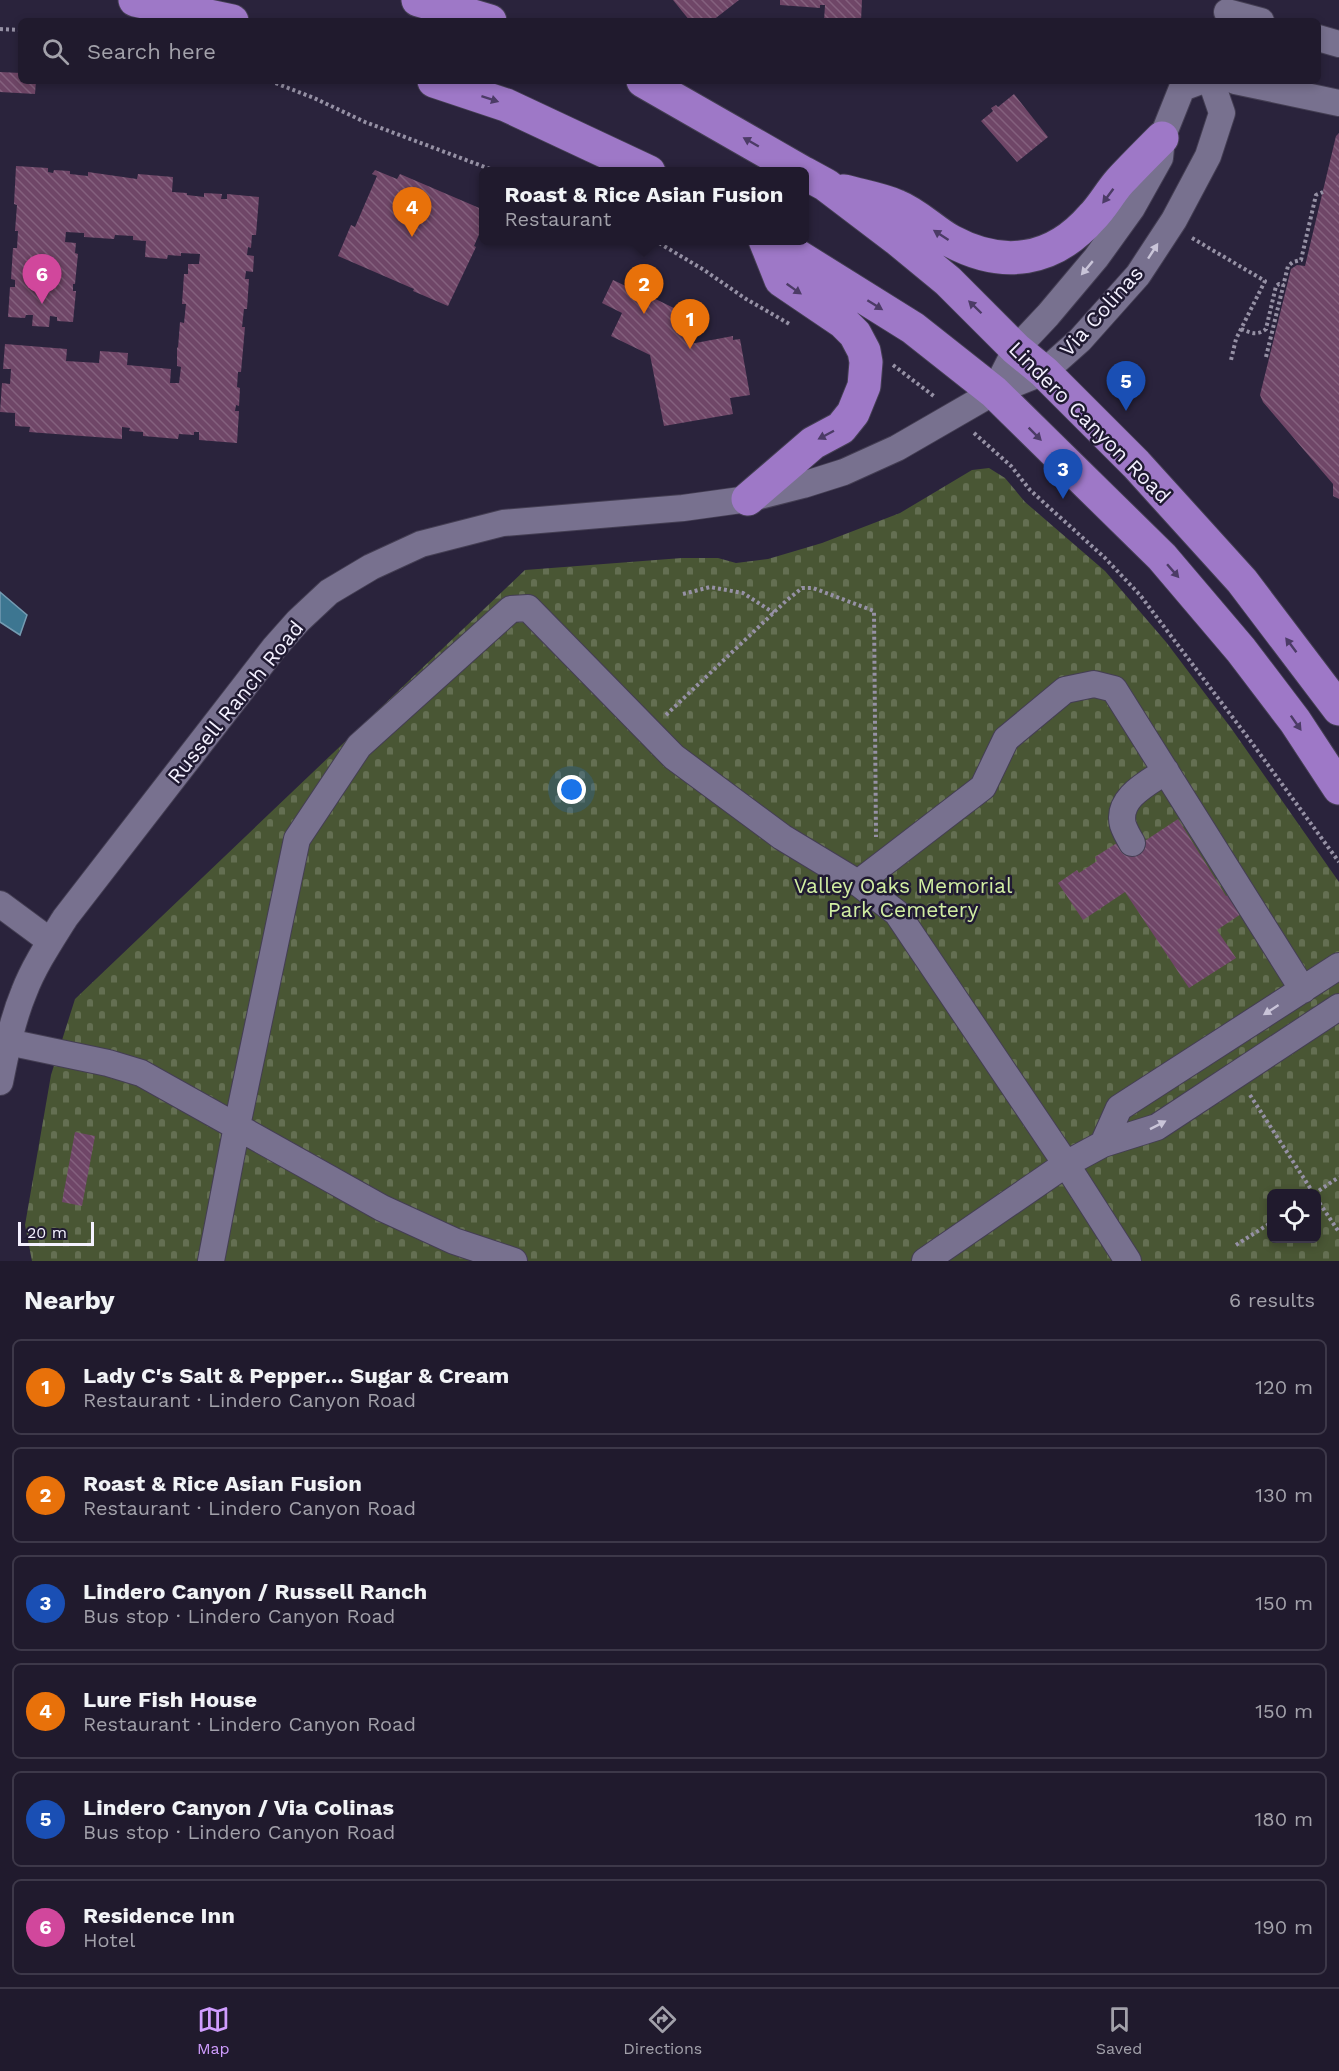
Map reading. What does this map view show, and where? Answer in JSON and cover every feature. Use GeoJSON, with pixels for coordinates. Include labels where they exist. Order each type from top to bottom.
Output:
{"type":"FeatureCollection","features":[{"type":"Feature","properties":{"kind":"main road"},"geometry":{"type":"LineString","coordinates":[[135,0],[219,18]]}},
{"type":"Feature","properties":{"kind":"main road"},"geometry":{"type":"LineString","coordinates":[[418,0],[480,18]]}},
{"type":"Feature","properties":{"kind":"main road"},"geometry":{"type":"LineString","coordinates":[[444,84],[506,105],[640,167]]}},
{"type":"Feature","properties":{"kind":"main road","name":"Lindero Canyon Road"},"geometry":{"type":"LineString","coordinates":[[648,84],[794,167]]}},
{"type":"Feature","properties":{"kind":"main road"},"geometry":{"type":"LineString","coordinates":[[811,177],[898,207],[951,241],[982,255],[1008,258],[1033,256],[1050,250],[1076,233],[1162,138]]}},
{"type":"Feature","properties":{"kind":"main road","name":"Lindero Canyon Road"},"geometry":{"type":"LineString","coordinates":[[811,177],[897,239],[948,281],[1136,464],[1242,581],[1339,709]]}},
{"type":"Feature","properties":{"kind":"main road"},"geometry":{"type":"LineString","coordinates":[[748,499],[813,442],[841,428],[853,414],[864,386],[866,362],[864,351],[855,334],[843,322],[781,280],[767,245]]}},
{"type":"Feature","properties":{"kind":"main road"},"geometry":{"type":"LineString","coordinates":[[780,245],[913,328],[994,392],[1169,566],[1241,650],[1294,720],[1339,788]]}},
{"type":"Feature","properties":{"kind":"street"},"geometry":{"type":"LineString","coordinates":[[1227,11],[1252,18]]}},
{"type":"Feature","properties":{"kind":"street"},"geometry":{"type":"LineString","coordinates":[[1321,39],[1339,44]]}},
{"type":"Feature","properties":{"kind":"street","name":"Via Colinas"},"geometry":{"type":"LineString","coordinates":[[994,392],[1016,349],[1089,266],[1132,208],[1160,158],[1162,138],[1182,88],[1193,84]]}},
{"type":"Feature","properties":{"kind":"street","name":"Via Colinas"},"geometry":{"type":"LineString","coordinates":[[994,392],[1044,372],[1080,340],[1138,275],[1174,220],[1208,156],[1222,113],[1212,84]]}},
{"type":"Feature","properties":{"kind":"street"},"geometry":{"type":"LineString","coordinates":[[1249,84],[1339,103]]}},
{"type":"Feature","properties":{"kind":"street","name":"Russell Ranch Road"},"geometry":{"type":"LineString","coordinates":[[0,1082],[8,1042],[24,992],[50,941],[65,918],[274,648],[329,592],[371,567],[421,544],[503,523],[683,508],[748,499],[844,472],[897,448],[994,392]]}},
{"type":"Feature","properties":{"kind":"street"},"geometry":{"type":"LineString","coordinates":[[212,1261],[237,1126],[297,839],[359,746],[511,609],[528,608],[674,758],[782,837],[867,875],[897,914],[1066,1164],[1128,1261]]}},
{"type":"Feature","properties":{"kind":"street"},"geometry":{"type":"LineString","coordinates":[[867,875],[983,787],[1006,739],[1065,690],[1094,684],[1114,688],[1303,990]]}},
{"type":"Feature","properties":{"kind":"street"},"geometry":{"type":"LineString","coordinates":[[1132,843],[1123,825],[1123,810],[1133,794],[1166,771]]}},
{"type":"Feature","properties":{"kind":"street"},"geometry":{"type":"LineString","coordinates":[[0,904],[50,941]]}},
{"type":"Feature","properties":{"kind":"street"},"geometry":{"type":"LineString","coordinates":[[1103,1144],[1119,1108],[1339,966]]}},
{"type":"Feature","properties":{"kind":"street"},"geometry":{"type":"LineString","coordinates":[[925,1261],[1066,1164],[1103,1144],[1157,1127],[1339,1007]]}},
{"type":"Feature","properties":{"kind":"street"},"geometry":{"type":"LineString","coordinates":[[8,1042],[108,1063],[141,1074],[382,1208],[454,1241],[513,1261]]}},
{"type":"Feature","properties":{"kind":"path"},"geometry":{"type":"LineString","coordinates":[[0,29],[18,30]]}},
{"type":"Feature","properties":{"kind":"path"},"geometry":{"type":"LineString","coordinates":[[278,84],[365,122],[487,167]]}},
{"type":"Feature","properties":{"kind":"path"},"geometry":{"type":"LineString","coordinates":[[1266,357],[1288,266],[1301,260],[1316,195],[1323,192]]}},
{"type":"Feature","properties":{"kind":"path"},"geometry":{"type":"LineString","coordinates":[[1191,238],[1265,281],[1236,339],[1231,360]]}},
{"type":"Feature","properties":{"kind":"path"},"geometry":{"type":"LineString","coordinates":[[662,245],[746,299],[795,326]]}},
{"type":"Feature","properties":{"kind":"path"},"geometry":{"type":"LineString","coordinates":[[1241,329],[1255,334],[1261,333],[1266,328],[1276,286],[1284,285]]}},
{"type":"Feature","properties":{"kind":"path"},"geometry":{"type":"LineString","coordinates":[[882,363],[893,365],[924,387]]}},
{"type":"Feature","properties":{"kind":"path"},"geometry":{"type":"LineString","coordinates":[[993,452],[1011,466],[1029,490],[1105,558],[1140,594],[1339,862]]}},
{"type":"Feature","properties":{"kind":"path"},"geometry":{"type":"LineString","coordinates":[[683,594],[710,587],[743,593],[774,613]]}},
{"type":"Feature","properties":{"kind":"path"},"geometry":{"type":"LineString","coordinates":[[649,731],[802,588],[813,588],[874,611],[867,875]]}},
{"type":"Feature","properties":{"kind":"path"},"geometry":{"type":"LineString","coordinates":[[1237,1075],[1311,1189]]}},
{"type":"Feature","properties":{"kind":"path"},"geometry":{"type":"LineString","coordinates":[[1321,1189],[1339,1177]]}},
{"type":"Feature","properties":{"kind":"path"},"geometry":{"type":"LineString","coordinates":[[1321,1204],[1339,1232]]}},
{"type":"Feature","properties":{"kind":"path"},"geometry":{"type":"LineString","coordinates":[[1236,1245],[1267,1225]]}},
{"type":"Feature","properties":{"kind":"green space","name":"Valley Oaks Memorial Park Cemetery"},"geometry":{"type":"Polygon","coordinates":[[[989,468],[1005,478],[1025,502],[1105,571],[1166,642],[1231,728],[1339,882],[1339,1261],[32,1261],[25,1225],[51,1075],[75,999],[525,570],[682,558],[718,558],[736,563],[768,559],[822,543],[900,513],[972,470],[989,468]]]}},
{"type":"Feature","properties":{"kind":"water"},"geometry":{"type":"Polygon","coordinates":[[[0,592],[27,615],[20,635],[0,622],[0,592]]]}},
{"type":"Feature","properties":{"kind":"building"},"geometry":{"type":"Polygon","coordinates":[[[673,0],[739,0],[716,18],[688,18],[673,0]]]}},
{"type":"Feature","properties":{"kind":"building"},"geometry":{"type":"Polygon","coordinates":[[[780,0],[862,0],[861,18],[824,18],[825,5],[820,5],[820,8],[780,5],[780,0]]]}},
{"type":"Feature","properties":{"kind":"building"},"geometry":{"type":"Polygon","coordinates":[[[0,72],[18,73],[18,84],[36,84],[35,94],[0,92],[0,72]]]}},
{"type":"Feature","properties":{"kind":"building"},"geometry":{"type":"Polygon","coordinates":[[[1014,94],[1048,137],[1017,162],[981,121],[993,111],[991,108],[996,105],[998,107],[1014,94]]]}},
{"type":"Feature","properties":{"kind":"building"},"geometry":{"type":"Polygon","coordinates":[[[1339,133],[1339,499],[1333,496],[1333,484],[1263,402],[1260,395],[1291,269],[1297,265],[1305,266],[1336,136],[1339,133]]]}},
{"type":"Feature","properties":{"kind":"building"},"geometry":{"type":"Polygon","coordinates":[[[16,166],[48,168],[48,172],[53,173],[54,170],[70,171],[70,174],[88,176],[88,172],[137,179],[138,174],[173,177],[172,192],[204,197],[204,193],[222,194],[221,199],[227,199],[227,194],[259,197],[256,235],[252,235],[251,248],[248,247],[247,255],[254,256],[253,272],[246,271],[245,279],[249,279],[247,309],[244,309],[242,327],[245,327],[241,372],[238,372],[239,406],[236,405],[235,411],[239,411],[237,443],[199,440],[199,432],[194,432],[194,435],[179,434],[178,439],[143,436],[143,432],[129,431],[130,428],[122,427],[122,439],[29,432],[30,427],[15,426],[15,413],[0,412],[2,383],[10,384],[11,369],[3,369],[5,344],[67,349],[66,361],[99,363],[100,351],[128,353],[127,365],[171,369],[170,383],[179,383],[181,367],[177,366],[177,347],[180,322],[184,323],[186,304],[182,304],[184,274],[188,274],[188,264],[199,264],[200,254],[181,253],[181,256],[168,255],[167,259],[145,257],[146,241],[133,240],[133,236],[115,235],[114,239],[84,237],[84,233],[66,232],[65,242],[76,243],[75,253],[78,254],[75,284],[73,284],[73,291],[76,291],[73,322],[57,321],[57,317],[50,316],[49,327],[32,326],[33,315],[26,315],[25,318],[8,317],[10,287],[15,287],[15,280],[11,279],[13,248],[17,248],[18,231],[15,231],[17,205],[14,204],[16,166]]]}},
{"type":"Feature","properties":{"kind":"building"},"geometry":{"type":"Polygon","coordinates":[[[375,170],[397,179],[400,174],[479,208],[479,234],[474,246],[476,247],[448,306],[338,256],[351,225],[355,227],[377,176],[372,174],[375,170]]]}},
{"type":"Feature","properties":{"kind":"building"},"geometry":{"type":"Polygon","coordinates":[[[613,280],[684,313],[690,344],[733,336],[733,340],[740,339],[750,395],[730,398],[733,414],[664,426],[650,355],[611,336],[622,313],[602,303],[613,280]]]}},
{"type":"Feature","properties":{"kind":"building"},"geometry":{"type":"Polygon","coordinates":[[[1178,819],[1226,896],[1228,895],[1241,914],[1217,930],[1236,958],[1189,988],[1125,892],[1083,920],[1058,883],[1077,870],[1079,873],[1097,861],[1095,857],[1120,841],[1128,852],[1178,819]]]}},
{"type":"Feature","properties":{"kind":"building"},"geometry":{"type":"Polygon","coordinates":[[[75,1132],[95,1136],[82,1206],[62,1202],[75,1132]]]}},
{"type":"Feature","properties":{"kind":"place","name":"Lure Fish House"},"geometry":{"type":"Point","coordinates":[412,237]}},
{"type":"Feature","properties":{"kind":"place","name":"Residence Inn"},"geometry":{"type":"Point","coordinates":[42,304]}},
{"type":"Feature","properties":{"kind":"place","name":"Roast & Rice Asian Fusion"},"geometry":{"type":"Point","coordinates":[644,314]}},
{"type":"Feature","properties":{"kind":"place","name":"Lady C's Salt & Pepper... Sugar & Cream"},"geometry":{"type":"Point","coordinates":[690,349]}},
{"type":"Feature","properties":{"kind":"place","name":"Lindero Canyon / Via Colinas"},"geometry":{"type":"Point","coordinates":[1126,411]}},
{"type":"Feature","properties":{"kind":"place","name":"Lindero Canyon / Russell Ranch"},"geometry":{"type":"Point","coordinates":[1063,499]}}]}
